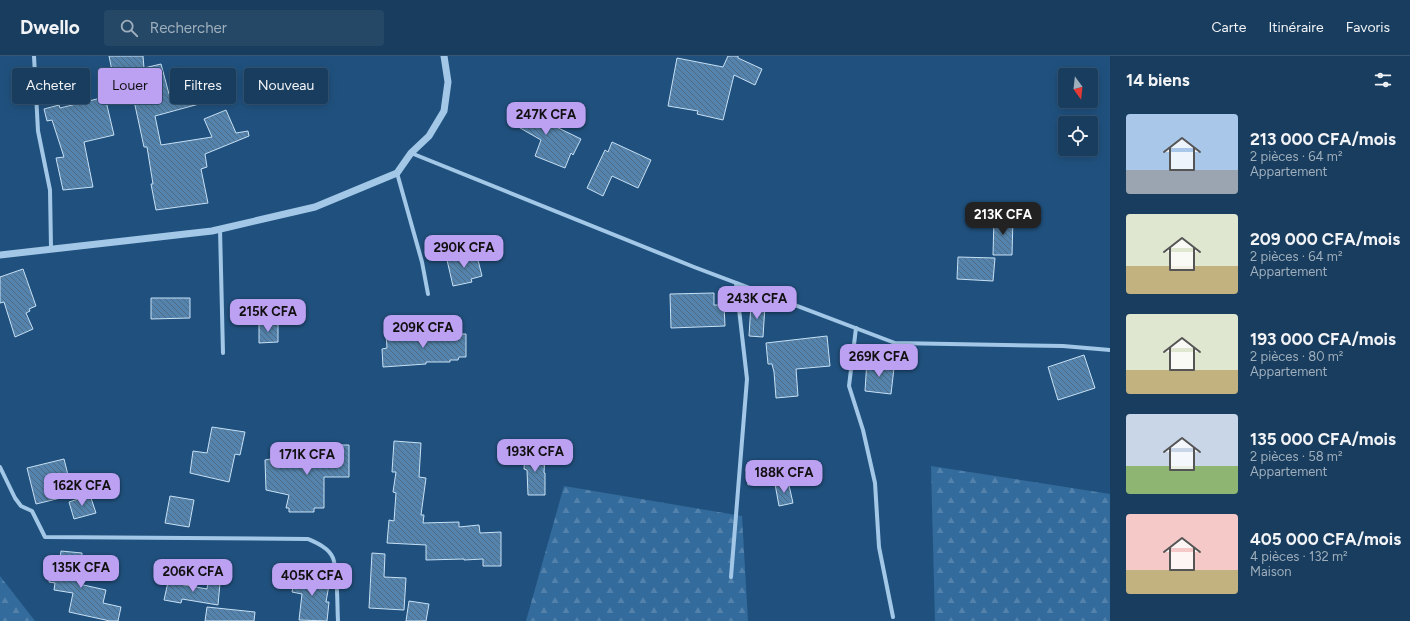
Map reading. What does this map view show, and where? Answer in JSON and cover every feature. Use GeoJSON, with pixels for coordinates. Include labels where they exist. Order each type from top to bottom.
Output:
{"type":"FeatureCollection","features":[{"type":"Feature","properties":{"kind":"street"},"geometry":{"type":"LineString","coordinates":[[34,56],[38,131],[50,190],[51,248]]}},
{"type":"Feature","properties":{"kind":"street"},"geometry":{"type":"LineString","coordinates":[[0,255],[51,248],[212,231],[315,207],[397,173],[411,153],[429,136],[444,111],[448,82],[444,56]]}},
{"type":"Feature","properties":{"kind":"street"},"geometry":{"type":"LineString","coordinates":[[411,153],[736,282],[896,343],[1063,346],[1110,350]]}},
{"type":"Feature","properties":{"kind":"street"},"geometry":{"type":"LineString","coordinates":[[397,173],[422,262],[428,294]]}},
{"type":"Feature","properties":{"kind":"street"},"geometry":{"type":"LineString","coordinates":[[220,229],[223,353]]}},
{"type":"Feature","properties":{"kind":"street"},"geometry":{"type":"LineString","coordinates":[[731,577],[747,379],[736,282]]}},
{"type":"Feature","properties":{"kind":"street"},"geometry":{"type":"LineString","coordinates":[[856,328],[849,386],[863,430],[875,483],[879,547],[893,617]]}},
{"type":"Feature","properties":{"kind":"street"},"geometry":{"type":"LineString","coordinates":[[0,467],[15,498],[21,506],[32,511],[44,537],[308,539],[323,546],[333,557],[336,572],[338,621]]}},
{"type":"Feature","properties":{"kind":"green space"},"geometry":{"type":"Polygon","coordinates":[[[931,466],[1110,494],[1110,621],[935,621],[931,466]]]}},
{"type":"Feature","properties":{"kind":"green space"},"geometry":{"type":"Polygon","coordinates":[[[564,486],[742,516],[748,621],[526,621],[564,486]]]}},
{"type":"Feature","properties":{"kind":"green space"},"geometry":{"type":"Polygon","coordinates":[[[0,576],[35,621],[0,621],[0,576]]]}},
{"type":"Feature","properties":{"kind":"building"},"geometry":{"type":"Polygon","coordinates":[[[109,56],[143,56],[144,68],[111,68],[109,56]]]}},
{"type":"Feature","properties":{"kind":"building"},"geometry":{"type":"Polygon","coordinates":[[[728,56],[738,56],[738,58],[762,69],[755,85],[734,75],[723,120],[697,114],[698,111],[668,106],[677,58],[723,67],[728,56]]]}},
{"type":"Feature","properties":{"kind":"building"},"geometry":{"type":"Polygon","coordinates":[[[161,64],[170,94],[170,104],[199,104],[155,116],[161,145],[212,137],[204,119],[226,110],[236,133],[248,131],[249,136],[205,154],[207,167],[201,169],[208,203],[156,210],[151,184],[153,184],[147,147],[144,147],[135,104],[162,104],[162,68],[144,68],[161,64]]]}},
{"type":"Feature","properties":{"kind":"building"},"geometry":{"type":"Polygon","coordinates":[[[98,99],[98,104],[107,104],[114,135],[84,142],[93,187],[63,190],[56,158],[64,157],[52,120],[47,121],[44,109],[59,105],[60,108],[76,104],[90,104],[90,101],[98,99]]]}},
{"type":"Feature","properties":{"kind":"building"},"geometry":{"type":"Polygon","coordinates":[[[518,103],[543,117],[542,120],[581,139],[573,155],[571,153],[565,168],[535,156],[541,140],[508,121],[518,103]]]}},
{"type":"Feature","properties":{"kind":"building"},"geometry":{"type":"Polygon","coordinates":[[[612,142],[651,160],[638,188],[612,176],[603,196],[587,188],[605,150],[608,152],[612,142]]]}},
{"type":"Feature","properties":{"kind":"building"},"geometry":{"type":"Polygon","coordinates":[[[994,218],[1013,218],[1012,255],[993,255],[994,218]]]}},
{"type":"Feature","properties":{"kind":"building"},"geometry":{"type":"Polygon","coordinates":[[[476,252],[482,276],[471,279],[472,282],[453,286],[447,260],[476,252]]]}},
{"type":"Feature","properties":{"kind":"building"},"geometry":{"type":"Polygon","coordinates":[[[958,257],[995,258],[993,281],[957,279],[958,257]]]}},
{"type":"Feature","properties":{"kind":"building"},"geometry":{"type":"Polygon","coordinates":[[[23,269],[36,306],[29,309],[30,311],[26,313],[33,329],[15,337],[4,302],[0,303],[0,277],[23,269]]]}},
{"type":"Feature","properties":{"kind":"building"},"geometry":{"type":"Polygon","coordinates":[[[714,293],[714,305],[724,305],[725,326],[671,328],[670,294],[714,293]]]}},
{"type":"Feature","properties":{"kind":"building"},"geometry":{"type":"Polygon","coordinates":[[[151,298],[190,298],[190,318],[151,319],[151,298]]]}},
{"type":"Feature","properties":{"kind":"building"},"geometry":{"type":"Polygon","coordinates":[[[751,304],[765,305],[763,337],[749,336],[751,304]]]}},
{"type":"Feature","properties":{"kind":"building"},"geometry":{"type":"Polygon","coordinates":[[[259,324],[278,324],[278,342],[259,343],[259,324]]]}},
{"type":"Feature","properties":{"kind":"building"},"geometry":{"type":"Polygon","coordinates":[[[424,332],[424,334],[466,334],[466,357],[459,357],[458,360],[450,360],[450,362],[426,362],[426,364],[383,367],[382,349],[387,348],[386,334],[424,332]]]}},
{"type":"Feature","properties":{"kind":"building"},"geometry":{"type":"Polygon","coordinates":[[[827,336],[830,366],[796,369],[798,396],[776,398],[774,372],[772,364],[768,364],[766,343],[827,336]]]}},
{"type":"Feature","properties":{"kind":"building"},"geometry":{"type":"Polygon","coordinates":[[[1084,355],[1095,388],[1058,400],[1048,367],[1084,355]]]}},
{"type":"Feature","properties":{"kind":"building"},"geometry":{"type":"Polygon","coordinates":[[[867,360],[894,368],[891,394],[865,391],[867,360]]]}},
{"type":"Feature","properties":{"kind":"building"},"geometry":{"type":"Polygon","coordinates":[[[212,427],[245,432],[240,455],[235,454],[229,482],[190,473],[193,451],[207,453],[212,427]]]}},
{"type":"Feature","properties":{"kind":"building"},"geometry":{"type":"Polygon","coordinates":[[[394,441],[421,443],[419,477],[426,478],[421,515],[424,515],[423,523],[459,522],[459,527],[479,525],[480,533],[501,532],[501,566],[483,566],[483,559],[426,560],[426,545],[387,543],[389,520],[394,521],[396,493],[393,492],[396,472],[392,472],[394,441]]]}},
{"type":"Feature","properties":{"kind":"building"},"geometry":{"type":"Polygon","coordinates":[[[320,445],[349,445],[349,477],[324,477],[324,508],[314,508],[314,512],[289,512],[289,508],[286,508],[289,495],[266,490],[265,460],[288,456],[289,460],[320,454],[320,445]]]}},
{"type":"Feature","properties":{"kind":"building"},"geometry":{"type":"Polygon","coordinates":[[[525,452],[545,454],[545,495],[528,495],[527,470],[524,469],[525,452]]]}},
{"type":"Feature","properties":{"kind":"building"},"geometry":{"type":"Polygon","coordinates":[[[64,459],[73,495],[36,504],[27,468],[64,459]]]}},
{"type":"Feature","properties":{"kind":"building"},"geometry":{"type":"Polygon","coordinates":[[[783,465],[785,480],[748,485],[746,469],[783,465]]]}},
{"type":"Feature","properties":{"kind":"building"},"geometry":{"type":"Polygon","coordinates":[[[788,481],[793,503],[779,506],[775,484],[788,481]]]}},
{"type":"Feature","properties":{"kind":"building"},"geometry":{"type":"Polygon","coordinates":[[[90,495],[96,513],[74,519],[69,502],[90,495]]]}},
{"type":"Feature","properties":{"kind":"building"},"geometry":{"type":"Polygon","coordinates":[[[170,496],[194,500],[189,527],[165,523],[170,496]]]}},
{"type":"Feature","properties":{"kind":"building"},"geometry":{"type":"Polygon","coordinates":[[[61,551],[82,553],[82,569],[79,584],[106,590],[103,603],[121,607],[118,621],[110,621],[69,612],[73,593],[54,590],[55,583],[49,582],[53,564],[59,565],[61,551]]]}},
{"type":"Feature","properties":{"kind":"building"},"geometry":{"type":"Polygon","coordinates":[[[372,553],[385,554],[384,577],[406,578],[404,610],[369,608],[372,553]]]}},
{"type":"Feature","properties":{"kind":"building"},"geometry":{"type":"Polygon","coordinates":[[[296,572],[330,579],[326,602],[329,602],[327,621],[299,620],[302,594],[292,592],[296,572]]]}},
{"type":"Feature","properties":{"kind":"building"},"geometry":{"type":"Polygon","coordinates":[[[168,582],[207,589],[208,582],[220,583],[218,605],[182,599],[181,603],[164,600],[168,582]]]}},
{"type":"Feature","properties":{"kind":"building"},"geometry":{"type":"Polygon","coordinates":[[[409,601],[429,604],[426,621],[406,621],[409,601]]]}},
{"type":"Feature","properties":{"kind":"building"},"geometry":{"type":"Polygon","coordinates":[[[207,607],[255,612],[254,621],[205,621],[207,607]]]}}]}
